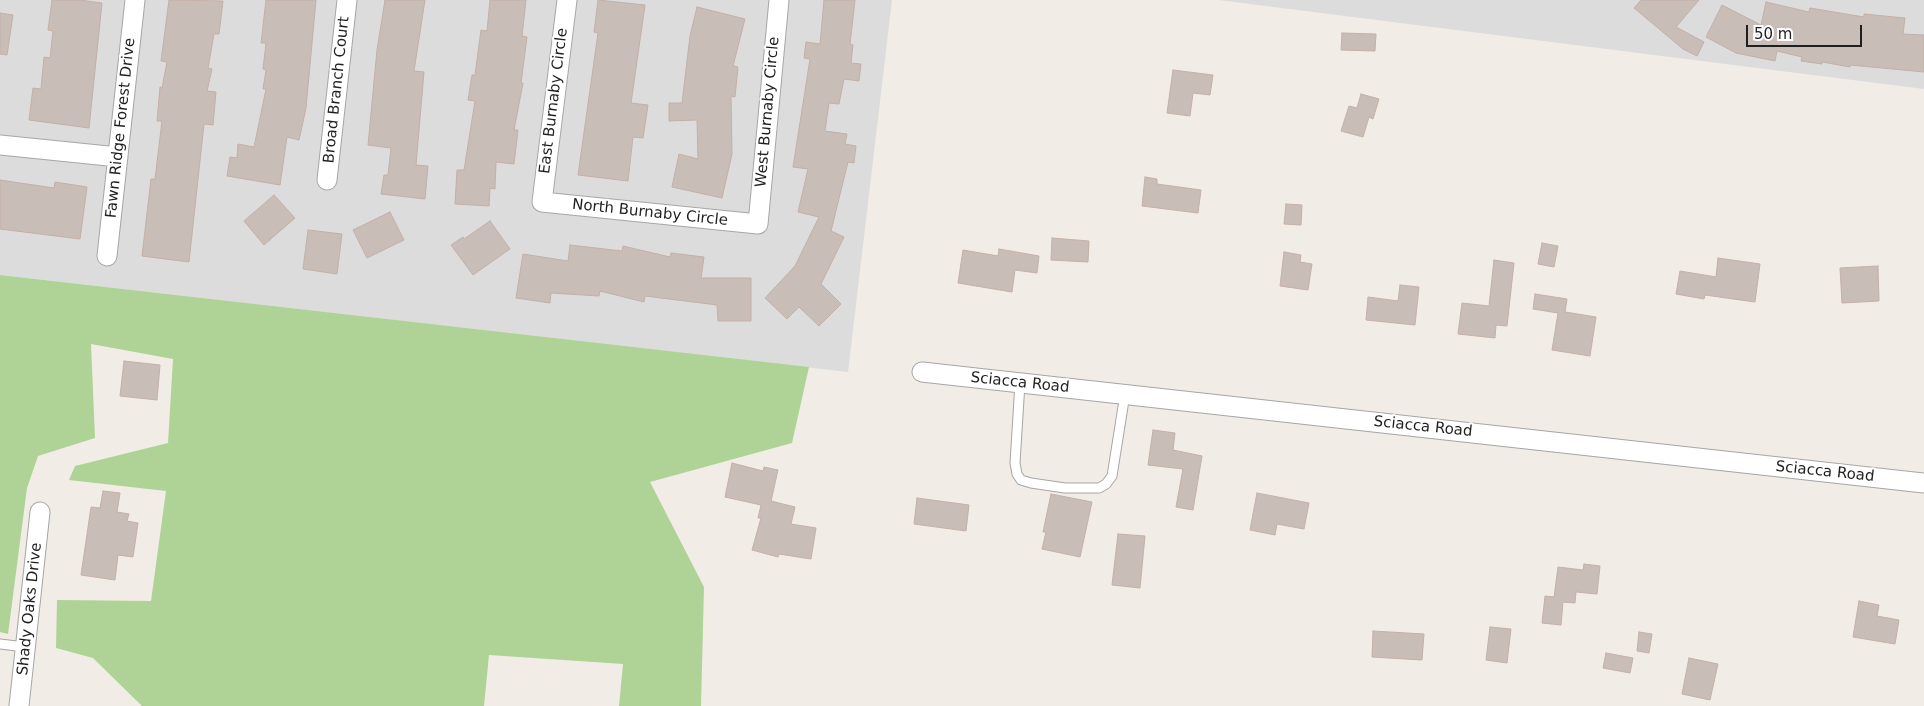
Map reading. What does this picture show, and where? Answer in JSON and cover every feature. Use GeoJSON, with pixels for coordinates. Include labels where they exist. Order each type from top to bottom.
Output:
{"type":"FeatureCollection","features":[{"type":"Feature","properties":{"kind":"street","name":"Fawn Ridge Forest Drive"},"geometry":{"type":"LineString","coordinates":[[107,256],[135,0]]}},
{"type":"Feature","properties":{"kind":"street","name":"Broad Branch Court"},"geometry":{"type":"LineString","coordinates":[[327,180],[347,0]]}},
{"type":"Feature","properties":{"kind":"street","name":"East Burnaby Circle"},"geometry":{"type":"LineString","coordinates":[[542,202],[567,0]]}},
{"type":"Feature","properties":{"kind":"street","name":"West Burnaby Circle"},"geometry":{"type":"LineString","coordinates":[[758,224],[779,0]]}},
{"type":"Feature","properties":{"kind":"street"},"geometry":{"type":"LineString","coordinates":[[0,145],[118,157]]}},
{"type":"Feature","properties":{"kind":"street","name":"North Burnaby Circle"},"geometry":{"type":"LineString","coordinates":[[542,202],[758,224]]}},
{"type":"Feature","properties":{"kind":"street","name":"Sciacca Road"},"geometry":{"type":"LineString","coordinates":[[922,372],[1924,483]]}},
{"type":"Feature","properties":{"kind":"street","name":"Shady Oaks Drive"},"geometry":{"type":"LineString","coordinates":[[19,706],[40,512]]}},
{"type":"Feature","properties":{"kind":"lane"},"geometry":{"type":"LineString","coordinates":[[1020,383],[1015,463],[1017,474],[1021,480],[1031,483],[1065,488],[1099,488],[1106,484],[1112,476],[1125,394]]}},
{"type":"Feature","properties":{"kind":"lane"},"geometry":{"type":"LineString","coordinates":[[0,644],[25,647]]}},
{"type":"Feature","properties":{"kind":"shaded area"},"geometry":{"type":"Polygon","coordinates":[[[0,0],[892,0],[848,372],[0,275],[0,0]]]}},
{"type":"Feature","properties":{"kind":"shaded area"},"geometry":{"type":"Polygon","coordinates":[[[1218,0],[1924,0],[1924,89],[1218,0]]]}},
{"type":"Feature","properties":{"kind":"green space"},"geometry":{"type":"Polygon","coordinates":[[[0,275],[809,367],[792,443],[650,482],[704,587],[701,706],[619,706],[623,664],[489,655],[484,706],[142,706],[93,658],[56,648],[57,600],[151,601],[166,491],[69,480],[75,466],[168,443],[173,359],[91,344],[95,438],[38,456],[27,488],[8,634],[0,632],[0,275]]]}},
{"type":"Feature","properties":{"kind":"building"},"geometry":{"type":"Polygon","coordinates":[[[52,0],[80,0],[102,3],[89,128],[29,120],[33,88],[41,89],[44,57],[50,58],[53,31],[48,30],[52,0]]]}},
{"type":"Feature","properties":{"kind":"building"},"geometry":{"type":"Polygon","coordinates":[[[169,0],[223,1],[219,34],[214,34],[208,68],[212,69],[207,91],[216,92],[213,125],[204,124],[189,262],[142,256],[151,179],[155,179],[162,121],[157,121],[160,87],[162,88],[167,62],[161,61],[169,0]]]}},
{"type":"Feature","properties":{"kind":"building"},"geometry":{"type":"Polygon","coordinates":[[[266,0],[316,0],[306,108],[299,140],[287,137],[280,185],[227,176],[230,157],[237,158],[238,144],[254,147],[266,89],[263,89],[266,70],[263,69],[266,43],[261,43],[266,0]]]}},
{"type":"Feature","properties":{"kind":"building"},"geometry":{"type":"Polygon","coordinates":[[[385,0],[425,0],[414,71],[424,72],[416,165],[428,166],[425,199],[381,194],[384,175],[388,175],[391,148],[368,145],[377,50],[385,0]]]}},
{"type":"Feature","properties":{"kind":"building"},"geometry":{"type":"Polygon","coordinates":[[[490,0],[526,0],[522,36],[527,37],[521,83],[523,83],[514,130],[518,130],[514,164],[496,162],[495,189],[490,188],[489,206],[455,204],[457,170],[464,170],[475,101],[468,100],[472,75],[475,75],[481,30],[487,31],[490,0]]]}},
{"type":"Feature","properties":{"kind":"building"},"geometry":{"type":"Polygon","coordinates":[[[598,0],[645,5],[631,103],[648,105],[643,138],[633,137],[628,181],[578,175],[598,33],[594,32],[598,0]]]}},
{"type":"Feature","properties":{"kind":"building"},"geometry":{"type":"Polygon","coordinates":[[[824,0],[855,0],[850,44],[853,45],[851,63],[861,64],[859,81],[844,79],[839,104],[829,103],[825,131],[847,134],[845,144],[856,146],[854,163],[848,162],[831,231],[844,237],[821,284],[841,304],[819,326],[799,307],[787,319],[765,298],[795,266],[819,217],[798,212],[808,169],[793,167],[810,59],[804,58],[806,42],[820,44],[824,0]]]}},
{"type":"Feature","properties":{"kind":"building"},"geometry":{"type":"Polygon","coordinates":[[[1641,0],[1699,0],[1676,27],[1704,42],[1697,56],[1683,49],[1634,8],[1641,0]]]}},
{"type":"Feature","properties":{"kind":"building"},"geometry":{"type":"Polygon","coordinates":[[[1766,2],[1809,12],[1810,8],[1864,17],[1864,14],[1905,18],[1903,34],[1924,35],[1924,72],[1850,65],[1850,67],[1822,62],[1822,64],[1801,61],[1802,57],[1777,51],[1775,61],[1736,53],[1706,37],[1722,5],[1761,25],[1766,2]]]}},
{"type":"Feature","properties":{"kind":"building"},"geometry":{"type":"Polygon","coordinates":[[[697,7],[745,19],[733,66],[738,67],[735,97],[731,96],[732,154],[722,198],[672,187],[679,154],[698,159],[697,120],[669,121],[669,103],[682,103],[690,36],[697,7]]]}},
{"type":"Feature","properties":{"kind":"building"},"geometry":{"type":"Polygon","coordinates":[[[0,13],[13,15],[7,55],[0,54],[0,13]]]}},
{"type":"Feature","properties":{"kind":"building"},"geometry":{"type":"Polygon","coordinates":[[[1342,33],[1376,34],[1375,51],[1341,50],[1342,33]]]}},
{"type":"Feature","properties":{"kind":"building"},"geometry":{"type":"Polygon","coordinates":[[[1173,70],[1213,75],[1210,95],[1193,93],[1190,116],[1167,113],[1173,70]]]}},
{"type":"Feature","properties":{"kind":"building"},"geometry":{"type":"Polygon","coordinates":[[[1361,94],[1379,99],[1373,119],[1369,117],[1363,137],[1341,131],[1349,106],[1357,108],[1361,94]]]}},
{"type":"Feature","properties":{"kind":"building"},"geometry":{"type":"Polygon","coordinates":[[[1145,177],[1157,179],[1157,184],[1201,190],[1198,213],[1142,206],[1145,177]]]}},
{"type":"Feature","properties":{"kind":"building"},"geometry":{"type":"Polygon","coordinates":[[[0,180],[54,188],[55,182],[87,187],[80,239],[0,229],[0,180]]]}},
{"type":"Feature","properties":{"kind":"building"},"geometry":{"type":"Polygon","coordinates":[[[274,195],[295,218],[264,245],[244,221],[274,195]]]}},
{"type":"Feature","properties":{"kind":"building"},"geometry":{"type":"Polygon","coordinates":[[[1286,204],[1302,205],[1301,225],[1284,224],[1286,204]]]}},
{"type":"Feature","properties":{"kind":"building"},"geometry":{"type":"Polygon","coordinates":[[[390,212],[404,240],[367,258],[353,230],[390,212]]]}},
{"type":"Feature","properties":{"kind":"building"},"geometry":{"type":"Polygon","coordinates":[[[490,221],[510,249],[473,275],[451,245],[463,237],[464,239],[490,221]]]}},
{"type":"Feature","properties":{"kind":"building"},"geometry":{"type":"Polygon","coordinates":[[[308,230],[342,234],[337,274],[303,269],[308,230]]]}},
{"type":"Feature","properties":{"kind":"building"},"geometry":{"type":"Polygon","coordinates":[[[1052,238],[1089,241],[1088,262],[1051,260],[1052,238]]]}},
{"type":"Feature","properties":{"kind":"building"},"geometry":{"type":"Polygon","coordinates":[[[1542,243],[1558,246],[1554,267],[1538,264],[1542,243]]]}},
{"type":"Feature","properties":{"kind":"building"},"geometry":{"type":"Polygon","coordinates":[[[570,245],[622,251],[623,246],[670,257],[671,253],[704,257],[701,278],[751,278],[751,321],[718,321],[717,305],[645,296],[644,302],[600,291],[599,296],[551,293],[550,303],[516,298],[523,254],[568,261],[570,245]]]}},
{"type":"Feature","properties":{"kind":"building"},"geometry":{"type":"Polygon","coordinates":[[[999,249],[1039,256],[1037,273],[1015,270],[1012,292],[958,283],[963,250],[998,256],[999,249]]]}},
{"type":"Feature","properties":{"kind":"building"},"geometry":{"type":"Polygon","coordinates":[[[1284,252],[1301,255],[1300,262],[1312,264],[1308,290],[1280,286],[1284,252]]]}},
{"type":"Feature","properties":{"kind":"building"},"geometry":{"type":"Polygon","coordinates":[[[1718,258],[1760,264],[1755,302],[1705,295],[1704,299],[1676,294],[1680,271],[1716,277],[1718,258]]]}},
{"type":"Feature","properties":{"kind":"building"},"geometry":{"type":"Polygon","coordinates":[[[1494,260],[1514,263],[1507,326],[1496,325],[1495,338],[1458,334],[1462,303],[1489,306],[1494,260]]]}},
{"type":"Feature","properties":{"kind":"building"},"geometry":{"type":"Polygon","coordinates":[[[1878,266],[1879,301],[1842,303],[1840,268],[1878,266]]]}},
{"type":"Feature","properties":{"kind":"building"},"geometry":{"type":"Polygon","coordinates":[[[1400,285],[1419,287],[1415,325],[1366,320],[1368,297],[1398,301],[1400,285]]]}},
{"type":"Feature","properties":{"kind":"building"},"geometry":{"type":"Polygon","coordinates":[[[1535,294],[1567,299],[1565,312],[1596,317],[1590,356],[1552,350],[1558,313],[1533,309],[1535,294]]]}},
{"type":"Feature","properties":{"kind":"building"},"geometry":{"type":"Polygon","coordinates":[[[124,361],[160,365],[157,400],[120,396],[124,361]]]}},
{"type":"Feature","properties":{"kind":"building"},"geometry":{"type":"Polygon","coordinates":[[[1153,430],[1175,433],[1173,450],[1202,456],[1193,510],[1176,507],[1183,469],[1148,465],[1153,430]]]}},
{"type":"Feature","properties":{"kind":"building"},"geometry":{"type":"Polygon","coordinates":[[[732,463],[763,471],[764,467],[778,470],[771,501],[795,507],[791,524],[816,528],[811,559],[779,554],[778,557],[752,550],[761,518],[758,518],[761,505],[725,497],[732,463]]]}},
{"type":"Feature","properties":{"kind":"building"},"geometry":{"type":"Polygon","coordinates":[[[103,491],[120,493],[117,512],[129,514],[127,521],[138,523],[133,557],[118,555],[115,580],[81,575],[91,507],[100,508],[103,491]]]}},
{"type":"Feature","properties":{"kind":"building"},"geometry":{"type":"Polygon","coordinates":[[[1257,493],[1309,503],[1304,529],[1277,524],[1275,535],[1250,530],[1257,493]]]}},
{"type":"Feature","properties":{"kind":"building"},"geometry":{"type":"Polygon","coordinates":[[[1051,494],[1092,502],[1080,557],[1042,549],[1046,532],[1043,532],[1051,494]]]}},
{"type":"Feature","properties":{"kind":"building"},"geometry":{"type":"Polygon","coordinates":[[[917,498],[969,505],[966,531],[914,524],[917,498]]]}},
{"type":"Feature","properties":{"kind":"building"},"geometry":{"type":"Polygon","coordinates":[[[1118,534],[1145,536],[1140,588],[1112,585],[1118,534]]]}},
{"type":"Feature","properties":{"kind":"building"},"geometry":{"type":"Polygon","coordinates":[[[1584,564],[1600,566],[1597,594],[1576,592],[1575,603],[1563,602],[1561,625],[1542,623],[1545,596],[1554,597],[1558,567],[1583,570],[1584,564]]]}},
{"type":"Feature","properties":{"kind":"building"},"geometry":{"type":"Polygon","coordinates":[[[1859,601],[1879,605],[1877,616],[1899,620],[1895,644],[1853,637],[1859,601]]]}},
{"type":"Feature","properties":{"kind":"building"},"geometry":{"type":"Polygon","coordinates":[[[1490,627],[1511,629],[1507,663],[1486,660],[1490,627]]]}},
{"type":"Feature","properties":{"kind":"building"},"geometry":{"type":"Polygon","coordinates":[[[1373,631],[1424,634],[1422,660],[1372,657],[1373,631]]]}},
{"type":"Feature","properties":{"kind":"building"},"geometry":{"type":"Polygon","coordinates":[[[1639,632],[1652,634],[1649,653],[1637,651],[1639,632]]]}},
{"type":"Feature","properties":{"kind":"building"},"geometry":{"type":"Polygon","coordinates":[[[1606,653],[1633,658],[1630,673],[1603,668],[1606,653]]]}},
{"type":"Feature","properties":{"kind":"building"},"geometry":{"type":"Polygon","coordinates":[[[1689,658],[1718,664],[1710,700],[1682,694],[1689,658]]]}}]}
